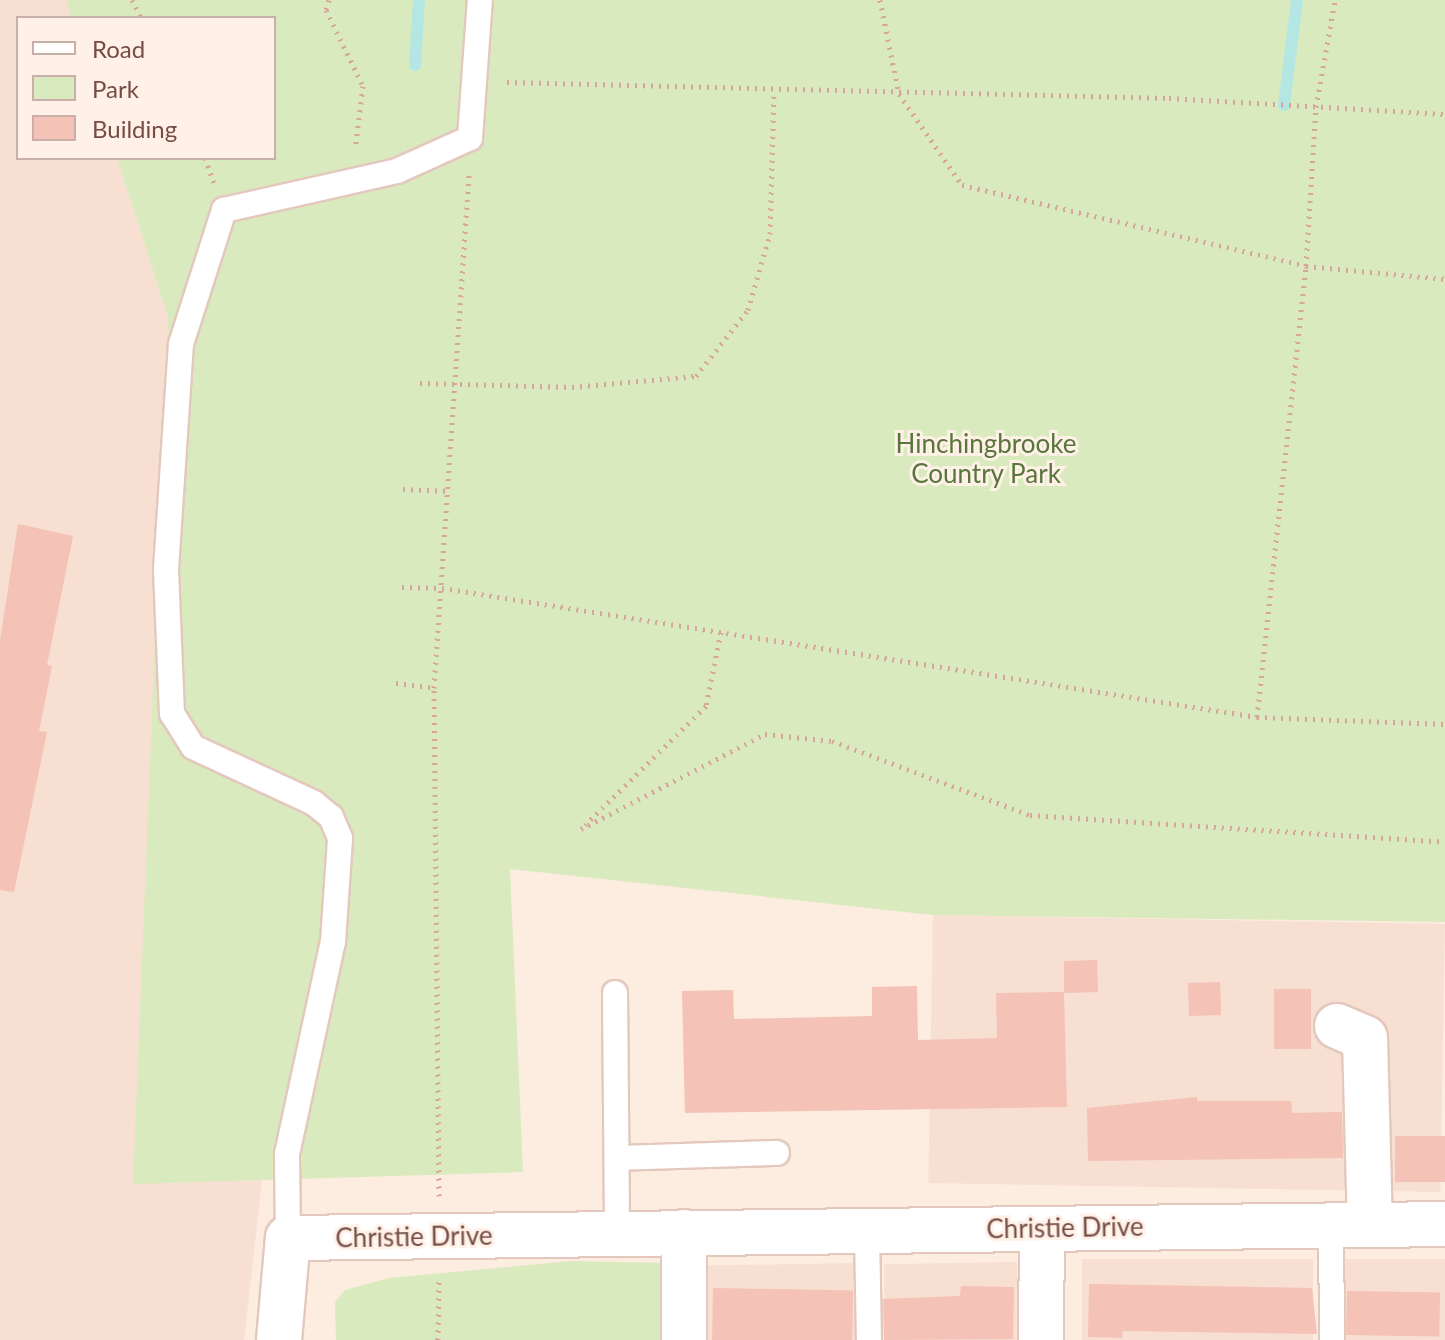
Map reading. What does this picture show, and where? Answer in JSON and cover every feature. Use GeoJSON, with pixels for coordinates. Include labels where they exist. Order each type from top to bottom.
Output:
{"type":"FeatureCollection","features":[{"type":"Feature","properties":{"kind":"street"},"geometry":{"type":"LineString","coordinates":[[1337,1026],[1365,1038],[1350,1225]]}},
{"type":"Feature","properties":{"kind":"street","name":"Christie Drive"},"geometry":{"type":"LineString","coordinates":[[288,1238],[1445,1224]]}},
{"type":"Feature","properties":{"kind":"street"},"geometry":{"type":"LineString","coordinates":[[1041,1340],[1042,1229]]}},
{"type":"Feature","properties":{"kind":"street"},"geometry":{"type":"LineString","coordinates":[[684,1232],[684,1340]]}},
{"type":"Feature","properties":{"kind":"street"},"geometry":{"type":"LineString","coordinates":[[279,1340],[288,1238]]}},
{"type":"Feature","properties":{"kind":"lane"},"geometry":{"type":"LineString","coordinates":[[288,1238],[287,1154],[333,942],[340,838],[331,817],[314,803],[193,747],[172,714],[166,569],[178,368],[224,210],[360,176],[397,171],[470,138],[480,0]]}},
{"type":"Feature","properties":{"kind":"lane"},"geometry":{"type":"LineString","coordinates":[[615,993],[617,1234]]}},
{"type":"Feature","properties":{"kind":"lane"},"geometry":{"type":"LineString","coordinates":[[617,1158],[777,1153]]}},
{"type":"Feature","properties":{"kind":"lane"},"geometry":{"type":"LineString","coordinates":[[1332,1340],[1350,1225]]}},
{"type":"Feature","properties":{"kind":"lane"},"geometry":{"type":"LineString","coordinates":[[867,1230],[869,1340]]}},
{"type":"Feature","properties":{"kind":"path"},"geometry":{"type":"LineString","coordinates":[[329,0],[326,10],[363,86],[355,154],[360,176]]}},
{"type":"Feature","properties":{"kind":"path"},"geometry":{"type":"LineString","coordinates":[[880,0],[899,94],[962,185],[1306,266],[1445,279]]}},
{"type":"Feature","properties":{"kind":"path"},"geometry":{"type":"LineString","coordinates":[[1257,717],[1306,266],[1316,107],[1335,0]]}},
{"type":"Feature","properties":{"kind":"path"},"geometry":{"type":"LineString","coordinates":[[472,81],[774,93],[1316,107],[1444,115]]}},
{"type":"Feature","properties":{"kind":"path"},"geometry":{"type":"LineString","coordinates":[[420,383],[572,387],[696,376],[748,310],[770,234],[774,93]]}},
{"type":"Feature","properties":{"kind":"path"},"geometry":{"type":"LineString","coordinates":[[438,1340],[440,1238],[434,688],[459,386],[470,138]]}},
{"type":"Feature","properties":{"kind":"path"},"geometry":{"type":"LineString","coordinates":[[403,489],[450,491]]}},
{"type":"Feature","properties":{"kind":"path"},"geometry":{"type":"LineString","coordinates":[[402,587],[442,588],[1257,717],[1445,724]]}},
{"type":"Feature","properties":{"kind":"path"},"geometry":{"type":"LineString","coordinates":[[721,632],[706,706],[581,829],[765,734],[832,741],[1030,815],[1445,842]]}},
{"type":"Feature","properties":{"kind":"path"},"geometry":{"type":"LineString","coordinates":[[396,683],[434,688]]}},
{"type":"Feature","properties":{"kind":"shaded area"},"geometry":{"type":"Polygon","coordinates":[[[0,0],[66,0],[71,16],[16,16],[16,160],[118,160],[168,317],[134,1183],[262,1180],[244,1340],[0,1340],[0,0]]]}},
{"type":"Feature","properties":{"kind":"shaded area"},"geometry":{"type":"Polygon","coordinates":[[[933,915],[1445,924],[1440,1192],[928,1183],[933,915]]]}},
{"type":"Feature","properties":{"kind":"shaded area"},"geometry":{"type":"Polygon","coordinates":[[[1082,1259],[1313,1259],[1313,1340],[1082,1340],[1082,1259]]]}},
{"type":"Feature","properties":{"kind":"shaded area"},"geometry":{"type":"Polygon","coordinates":[[[1342,1259],[1445,1259],[1445,1340],[1342,1340],[1342,1259]]]}},
{"type":"Feature","properties":{"kind":"shaded area"},"geometry":{"type":"Polygon","coordinates":[[[1017,1262],[1018,1340],[885,1340],[884,1264],[1017,1262]]]}},
{"type":"Feature","properties":{"kind":"shaded area"},"geometry":{"type":"Polygon","coordinates":[[[856,1263],[857,1340],[707,1340],[706,1266],[856,1263]]]}},
{"type":"Feature","properties":{"kind":"green space","name":"Hinchingbrooke Country Park"},"geometry":{"type":"Polygon","coordinates":[[[66,0],[1445,0],[1445,922],[933,915],[510,869],[523,1172],[133,1184],[168,317],[118,160],[276,160],[276,16],[71,16],[66,0]]]}},
{"type":"Feature","properties":{"kind":"green space"},"geometry":{"type":"Polygon","coordinates":[[[572,1261],[662,1263],[666,1340],[336,1340],[335,1302],[345,1290],[389,1278],[572,1261]]]}},
{"type":"Feature","properties":{"kind":"building"},"geometry":{"type":"Polygon","coordinates":[[[18,524],[73,536],[47,665],[52,666],[39,731],[47,732],[14,892],[0,890],[0,641],[18,524]]]}},
{"type":"Feature","properties":{"kind":"building"},"geometry":{"type":"Polygon","coordinates":[[[1097,960],[1098,992],[1064,993],[1067,1107],[685,1113],[682,991],[733,990],[734,1019],[872,1016],[872,987],[917,986],[918,1040],[997,1038],[996,993],[1064,992],[1064,961],[1097,960]]]}},
{"type":"Feature","properties":{"kind":"building"},"geometry":{"type":"Polygon","coordinates":[[[1220,982],[1221,1015],[1189,1016],[1188,983],[1220,982]]]}},
{"type":"Feature","properties":{"kind":"building"},"geometry":{"type":"Polygon","coordinates":[[[1274,989],[1311,989],[1311,1049],[1274,1049],[1274,989]]]}},
{"type":"Feature","properties":{"kind":"building"},"geometry":{"type":"Polygon","coordinates":[[[1197,1097],[1197,1101],[1291,1101],[1292,1113],[1342,1112],[1343,1158],[1088,1161],[1087,1108],[1197,1097]]]}},
{"type":"Feature","properties":{"kind":"building"},"geometry":{"type":"Polygon","coordinates":[[[1395,1136],[1445,1136],[1445,1182],[1395,1182],[1395,1136]]]}},
{"type":"Feature","properties":{"kind":"building"},"geometry":{"type":"Polygon","coordinates":[[[1089,1284],[1312,1288],[1317,1334],[1123,1331],[1122,1338],[1088,1337],[1089,1284]]]}},
{"type":"Feature","properties":{"kind":"building"},"geometry":{"type":"Polygon","coordinates":[[[961,1286],[1014,1287],[1013,1339],[884,1340],[883,1299],[960,1296],[961,1286]]]}},
{"type":"Feature","properties":{"kind":"building"},"geometry":{"type":"Polygon","coordinates":[[[713,1288],[853,1290],[852,1340],[712,1340],[713,1288]]]}},
{"type":"Feature","properties":{"kind":"building"},"geometry":{"type":"Polygon","coordinates":[[[1347,1291],[1440,1293],[1439,1337],[1346,1335],[1347,1291]]]}},
{"type":"Feature","properties":{"kind":"waterway"},"geometry":{"type":"LineString","coordinates":[[415,65],[419,0]]}},
{"type":"Feature","properties":{"kind":"waterway"},"geometry":{"type":"LineString","coordinates":[[1284,105],[1297,0]]}}]}
